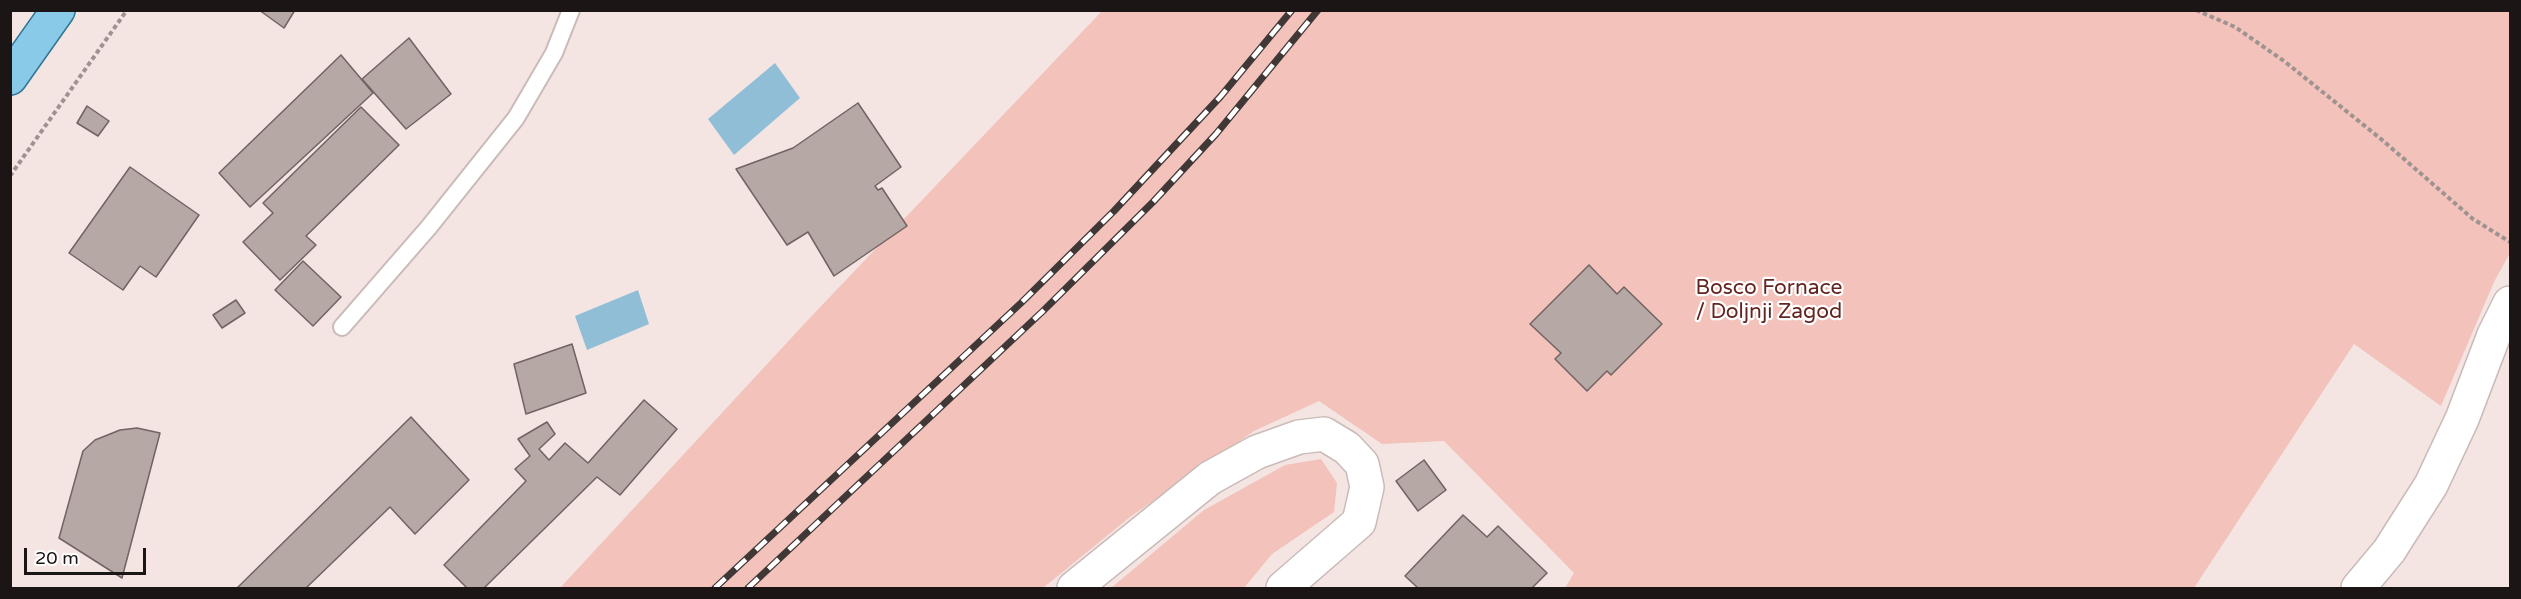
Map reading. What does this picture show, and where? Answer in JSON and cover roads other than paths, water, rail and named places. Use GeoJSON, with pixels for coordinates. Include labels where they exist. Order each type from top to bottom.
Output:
{"type":"FeatureCollection","features":[{"type":"Feature","properties":{"kind":"main road"},"geometry":{"type":"LineString","coordinates":[[10,78],[58,10]]}},
{"type":"Feature","properties":{"kind":"street"},"geometry":{"type":"LineString","coordinates":[[2358,588],[2390,551],[2431,485],[2462,419],[2494,335],[2511,303]]}},
{"type":"Feature","properties":{"kind":"street"},"geometry":{"type":"LineString","coordinates":[[1074,588],[1210,478],[1257,452],[1299,437],[1324,434],[1347,447],[1362,464],[1367,487],[1359,522],[1283,588]]}},
{"type":"Feature","properties":{"kind":"lane"},"geometry":{"type":"LineString","coordinates":[[342,327],[429,227],[516,118],[554,52],[571,10]]}},
{"type":"Feature","properties":{"kind":"water"},"geometry":{"type":"Polygon","coordinates":[[[775,63],[800,98],[734,155],[708,119],[775,63]]]}},
{"type":"Feature","properties":{"kind":"water"},"geometry":{"type":"Polygon","coordinates":[[[638,290],[649,324],[587,350],[575,316],[638,290]]]}},
{"type":"Feature","properties":{"kind":"railway"},"geometry":{"type":"LineString","coordinates":[[715,588],[1021,303],[1114,211],[1221,96],[1292,10]]}},
{"type":"Feature","properties":{"kind":"railway"},"geometry":{"type":"LineString","coordinates":[[748,588],[1043,311],[1153,202],[1216,134],[1318,10]]}},
{"type":"Feature","properties":{"kind":"park label","name":"Bosco Fornace / Doljnji Zagod"},"geometry":{"type":"Point","coordinates":[1769,300]}}]}
